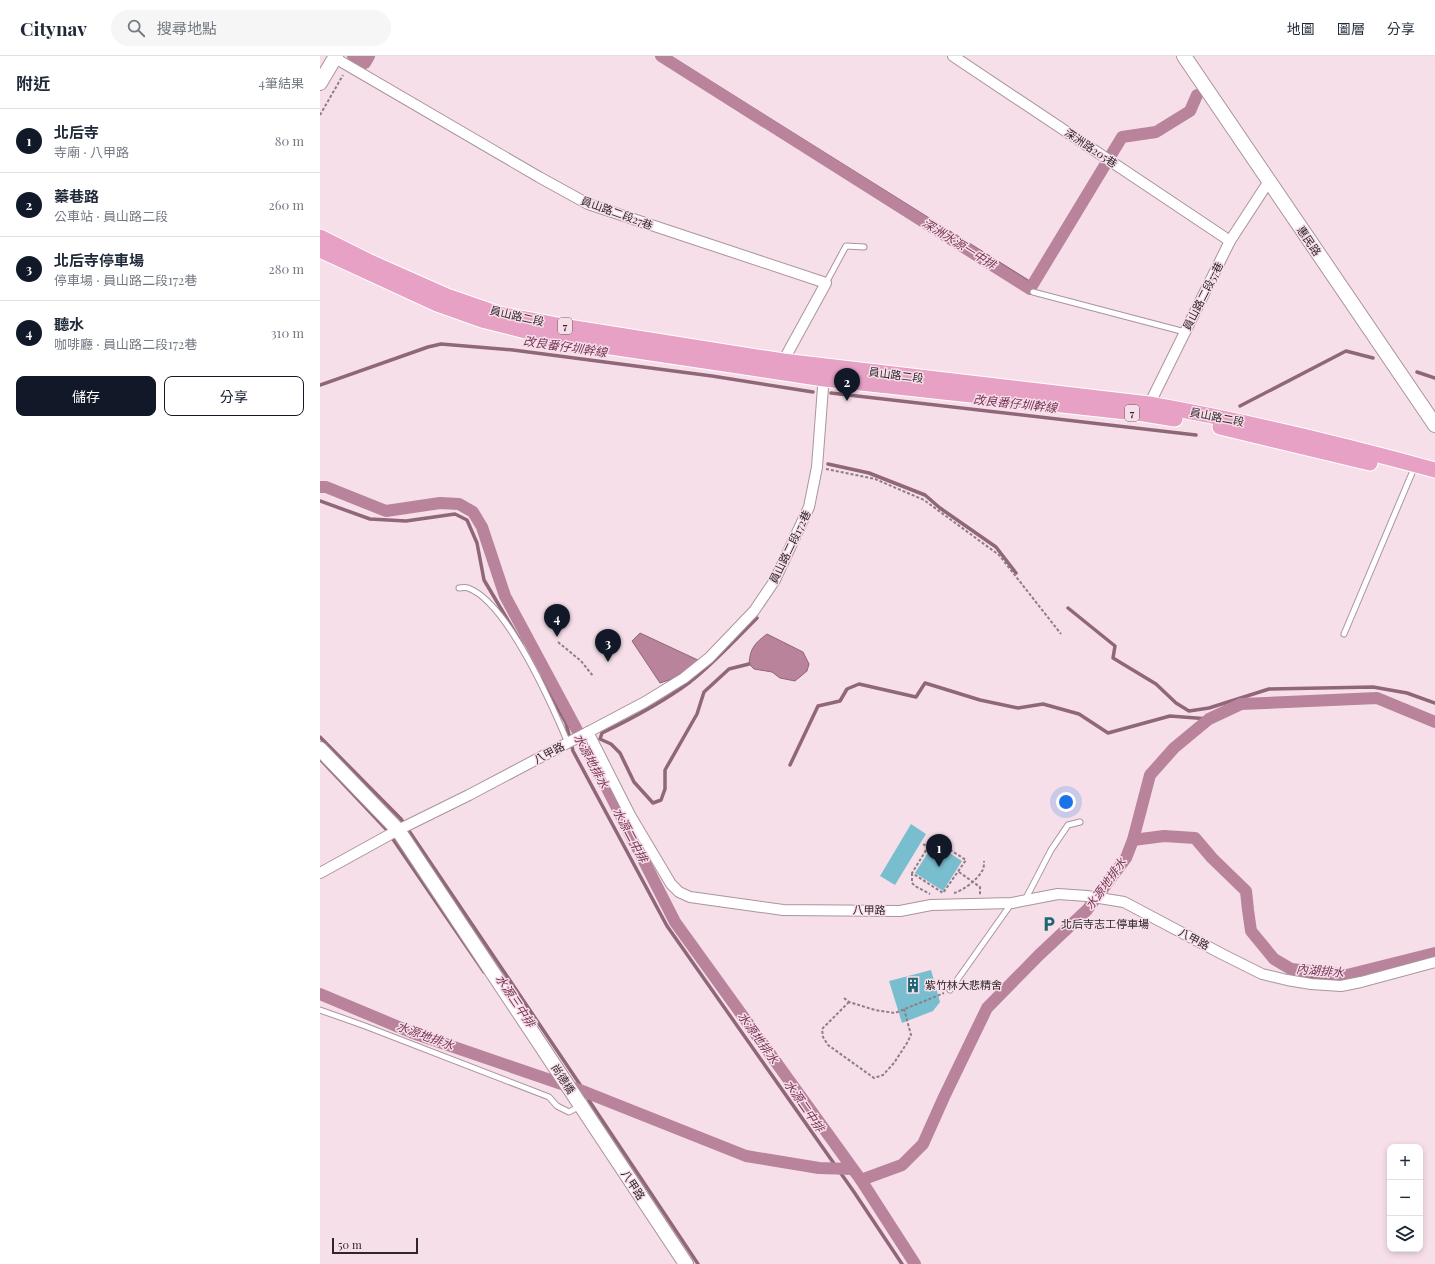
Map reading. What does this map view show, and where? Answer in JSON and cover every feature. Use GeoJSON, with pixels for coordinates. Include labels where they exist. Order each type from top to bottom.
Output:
{"type":"FeatureCollection","features":[{"type":"Feature","properties":{"kind":"main road","name":"員山路二段"},"geometry":{"type":"LineString","coordinates":[[320,237],[368,261],[447,296],[499,314],[780,367]]}},
{"type":"Feature","properties":{"kind":"main road","name":"員山路二段"},"geometry":{"type":"LineString","coordinates":[[320,250],[438,304],[482,320],[557,339],[824,373],[1146,409],[1265,426],[1435,470]]}},
{"type":"Feature","properties":{"kind":"main road","name":"員山路二段"},"geometry":{"type":"LineString","coordinates":[[1146,409],[1196,422],[1308,447],[1435,479]]}},
{"type":"Feature","properties":{"kind":"street","name":"深洲路205巷"},"geometry":{"type":"LineString","coordinates":[[953,56],[1230,241]]}},
{"type":"Feature","properties":{"kind":"street","name":"惠民路"},"geometry":{"type":"LineString","coordinates":[[1184,56],[1435,425]]}},
{"type":"Feature","properties":{"kind":"street","name":"員山路二段27巷"},"geometry":{"type":"LineString","coordinates":[[336,57],[532,173],[588,204],[826,283]]}},
{"type":"Feature","properties":{"kind":"street"},"geometry":{"type":"LineString","coordinates":[[320,83],[336,57]]}},
{"type":"Feature","properties":{"kind":"street","name":"員山路二段57巷"},"geometry":{"type":"LineString","coordinates":[[1146,409],[1230,241],[1269,181]]}},
{"type":"Feature","properties":{"kind":"street"},"geometry":{"type":"LineString","coordinates":[[780,367],[826,283]]}},
{"type":"Feature","properties":{"kind":"street","name":"員山路二段172巷"},"geometry":{"type":"LineString","coordinates":[[587,733],[645,702],[684,678],[709,658],[754,611],[776,580],[809,507],[817,467],[824,373]]}},
{"type":"Feature","properties":{"kind":"street","name":"八甲路"},"geometry":{"type":"LineString","coordinates":[[320,874],[398,830],[469,795],[587,733],[630,815],[671,884],[679,892],[690,897],[783,910],[900,911],[931,905],[1012,903],[1058,894],[1087,896],[1124,902],[1262,974],[1287,980],[1311,984],[1341,986],[1435,962]]}},
{"type":"Feature","properties":{"kind":"street"},"geometry":{"type":"LineString","coordinates":[[320,749],[398,830]]}},
{"type":"Feature","properties":{"kind":"street","name":"尚德橋"},"geometry":{"type":"LineString","coordinates":[[398,830],[581,1105]]}},
{"type":"Feature","properties":{"kind":"street","name":"八甲路"},"geometry":{"type":"LineString","coordinates":[[581,1105],[686,1264]]}},
{"type":"Feature","properties":{"kind":"lane"},"geometry":{"type":"LineString","coordinates":[[826,283],[846,246],[864,247]]}},
{"type":"Feature","properties":{"kind":"lane"},"geometry":{"type":"LineString","coordinates":[[1033,292],[1185,332]]}},
{"type":"Feature","properties":{"kind":"lane"},"geometry":{"type":"LineString","coordinates":[[1344,634],[1412,473]]}},
{"type":"Feature","properties":{"kind":"lane"},"geometry":{"type":"LineString","coordinates":[[459,588],[467,588],[485,598],[503,621],[530,661],[572,741]]}},
{"type":"Feature","properties":{"kind":"lane"},"geometry":{"type":"LineString","coordinates":[[1025,901],[1051,850],[1068,825],[1080,822]]}},
{"type":"Feature","properties":{"kind":"lane"},"geometry":{"type":"LineString","coordinates":[[950,990],[1012,903]]}},
{"type":"Feature","properties":{"kind":"lane"},"geometry":{"type":"LineString","coordinates":[[320,1010],[549,1097],[557,1106],[569,1112],[581,1105]]}},
{"type":"Feature","properties":{"kind":"path"},"geometry":{"type":"LineString","coordinates":[[320,115],[349,66]]}},
{"type":"Feature","properties":{"kind":"path"},"geometry":{"type":"LineString","coordinates":[[817,467],[875,479],[924,500],[999,554],[1061,634]]}},
{"type":"Feature","properties":{"kind":"path"},"geometry":{"type":"LineString","coordinates":[[558,642],[581,661],[592,676]]}},
{"type":"Feature","properties":{"kind":"path"},"geometry":{"type":"LineString","coordinates":[[912,873],[943,893],[966,860],[933,839],[912,873],[912,883],[929,894],[935,895]]}},
{"type":"Feature","properties":{"kind":"path"},"geometry":{"type":"LineString","coordinates":[[923,844],[928,847]]}},
{"type":"Feature","properties":{"kind":"path"},"geometry":{"type":"LineString","coordinates":[[953,893],[959,892],[973,881],[983,870],[984,861]]}},
{"type":"Feature","properties":{"kind":"path"},"geometry":{"type":"LineString","coordinates":[[959,872],[980,887],[979,904]]}},
{"type":"Feature","properties":{"kind":"path"},"geometry":{"type":"LineString","coordinates":[[940,896],[947,895]]}},
{"type":"Feature","properties":{"kind":"path"},"geometry":{"type":"LineString","coordinates":[[844,998],[849,1002],[875,1010],[895,1013],[950,990]]}},
{"type":"Feature","properties":{"kind":"path"},"geometry":{"type":"LineString","coordinates":[[849,1002],[822,1029],[823,1037],[828,1045],[874,1078],[884,1075],[908,1043],[911,1035],[904,1009]]}},
{"type":"Feature","properties":{"kind":"shaded area"},"geometry":{"type":"Polygon","coordinates":[[[640,633],[700,661],[672,679],[660,683],[632,641],[640,633]]]}},
{"type":"Feature","properties":{"kind":"shaded area"},"geometry":{"type":"Polygon","coordinates":[[[767,634],[803,652],[809,664],[807,671],[795,681],[780,678],[772,672],[754,669],[749,664],[754,646],[767,634]]]}},
{"type":"Feature","properties":{"kind":"building"},"geometry":{"type":"Polygon","coordinates":[[[911,824],[926,834],[895,885],[880,876],[911,824]]]}},
{"type":"Feature","properties":{"kind":"building"},"geometry":{"type":"Polygon","coordinates":[[[934,843],[962,861],[943,891],[915,873],[934,843]]]}},
{"type":"Feature","properties":{"kind":"building"},"geometry":{"type":"Polygon","coordinates":[[[931,970],[940,1002],[933,1011],[902,1023],[889,981],[931,970]]]}},
{"type":"Feature","properties":{"kind":"waterway"},"geometry":{"type":"LineString","coordinates":[[353,56],[365,63],[369,56]]}},
{"type":"Feature","properties":{"kind":"waterway","name":"深洲水源一中排"},"geometry":{"type":"LineString","coordinates":[[661,56],[1030,289],[1122,137],[1156,132],[1190,111],[1197,95]]}},
{"type":"Feature","properties":{"kind":"waterway"},"geometry":{"type":"LineString","coordinates":[[668,56],[1029,282]]}},
{"type":"Feature","properties":{"kind":"waterway","name":"改良番仔圳幹線"},"geometry":{"type":"LineString","coordinates":[[320,385],[428,347],[441,344],[513,350],[712,376],[813,392]]}},
{"type":"Feature","properties":{"kind":"waterway","name":"改良番仔圳幹線"},"geometry":{"type":"LineString","coordinates":[[1240,406],[1346,351],[1373,358]]}},
{"type":"Feature","properties":{"kind":"waterway","name":"改良番仔圳幹線"},"geometry":{"type":"LineString","coordinates":[[1417,372],[1435,378]]}},
{"type":"Feature","properties":{"kind":"waterway","name":"改良番仔圳幹線"},"geometry":{"type":"LineString","coordinates":[[831,393],[1196,435]]}},
{"type":"Feature","properties":{"kind":"waterway"},"geometry":{"type":"LineString","coordinates":[[828,464],[869,473],[925,495],[940,508],[996,547],[1016,573]]}},
{"type":"Feature","properties":{"kind":"waterway","name":"水源地排水"},"geometry":{"type":"LineString","coordinates":[[320,487],[326,487],[386,511],[440,503],[459,504],[473,512],[482,527],[505,596],[585,745],[675,922],[861,1180],[902,1165],[923,1144],[987,1008],[1039,955],[1087,910],[1126,858],[1133,840],[1150,775],[1174,748],[1209,719],[1241,704],[1377,698],[1435,722]]}},
{"type":"Feature","properties":{"kind":"waterway","name":"水源二中排"},"geometry":{"type":"LineString","coordinates":[[320,501],[370,519],[406,521],[455,514],[467,520],[477,543],[484,580],[522,644]]}},
{"type":"Feature","properties":{"kind":"waterway"},"geometry":{"type":"LineString","coordinates":[[1068,608],[1115,646],[1113,658],[1156,684],[1176,703],[1189,711],[1209,708],[1269,689],[1373,687],[1407,693],[1435,703]]}},
{"type":"Feature","properties":{"kind":"waterway"},"geometry":{"type":"LineString","coordinates":[[749,664],[729,669],[704,692],[697,714],[665,770],[665,789],[661,800],[653,803],[634,782],[620,753],[611,744],[600,739],[602,733],[648,709],[690,682],[716,659],[757,618]]}},
{"type":"Feature","properties":{"kind":"waterway","name":"水源二中排"},"geometry":{"type":"LineString","coordinates":[[541,678],[566,723],[573,751],[667,926],[854,1192],[902,1264]]}},
{"type":"Feature","properties":{"kind":"waterway"},"geometry":{"type":"LineString","coordinates":[[790,765],[818,706],[840,701],[847,689],[859,684],[916,697],[925,683],[980,700],[1018,708],[1043,704],[1079,714],[1108,733],[1170,716],[1209,719]]}},
{"type":"Feature","properties":{"kind":"waterway"},"geometry":{"type":"LineString","coordinates":[[320,737],[401,819],[585,1092],[590,1102],[698,1264]]}},
{"type":"Feature","properties":{"kind":"waterway","name":"水源三中排"},"geometry":{"type":"LineString","coordinates":[[320,759],[386,829],[484,972]]}},
{"type":"Feature","properties":{"kind":"waterway","name":"內湖排水"},"geometry":{"type":"LineString","coordinates":[[1133,840],[1164,836],[1195,838],[1212,858],[1246,891],[1251,931],[1274,959],[1291,969],[1347,975],[1435,953]]}},
{"type":"Feature","properties":{"kind":"waterway"},"geometry":{"type":"LineString","coordinates":[[1299,977],[1328,979],[1347,975]]}},
{"type":"Feature","properties":{"kind":"waterway","name":"水源地排水"},"geometry":{"type":"LineString","coordinates":[[320,994],[413,1033],[585,1092],[746,1156],[819,1168],[852,1169]]}},
{"type":"Feature","properties":{"kind":"waterway"},"geometry":{"type":"LineString","coordinates":[[861,1180],[915,1264]]}},
{"type":"Feature","properties":{"kind":"place","name":"蓁巷路"},"geometry":{"type":"Point","coordinates":[847,401]}},
{"type":"Feature","properties":{"kind":"place","name":"聽水"},"geometry":{"type":"Point","coordinates":[557,637]}},
{"type":"Feature","properties":{"kind":"place","name":"北后寺停車場"},"geometry":{"type":"Point","coordinates":[608,662]}},
{"type":"Feature","properties":{"kind":"place","name":"北后寺"},"geometry":{"type":"Point","coordinates":[939,867]}},
{"type":"Feature","properties":{"kind":"place","name":"北后寺志工停車場"},"geometry":{"type":"Point","coordinates":[1049,924]}},
{"type":"Feature","properties":{"kind":"place","name":"紫竹林大悲精舍"},"geometry":{"type":"Point","coordinates":[913,985]}}]}
